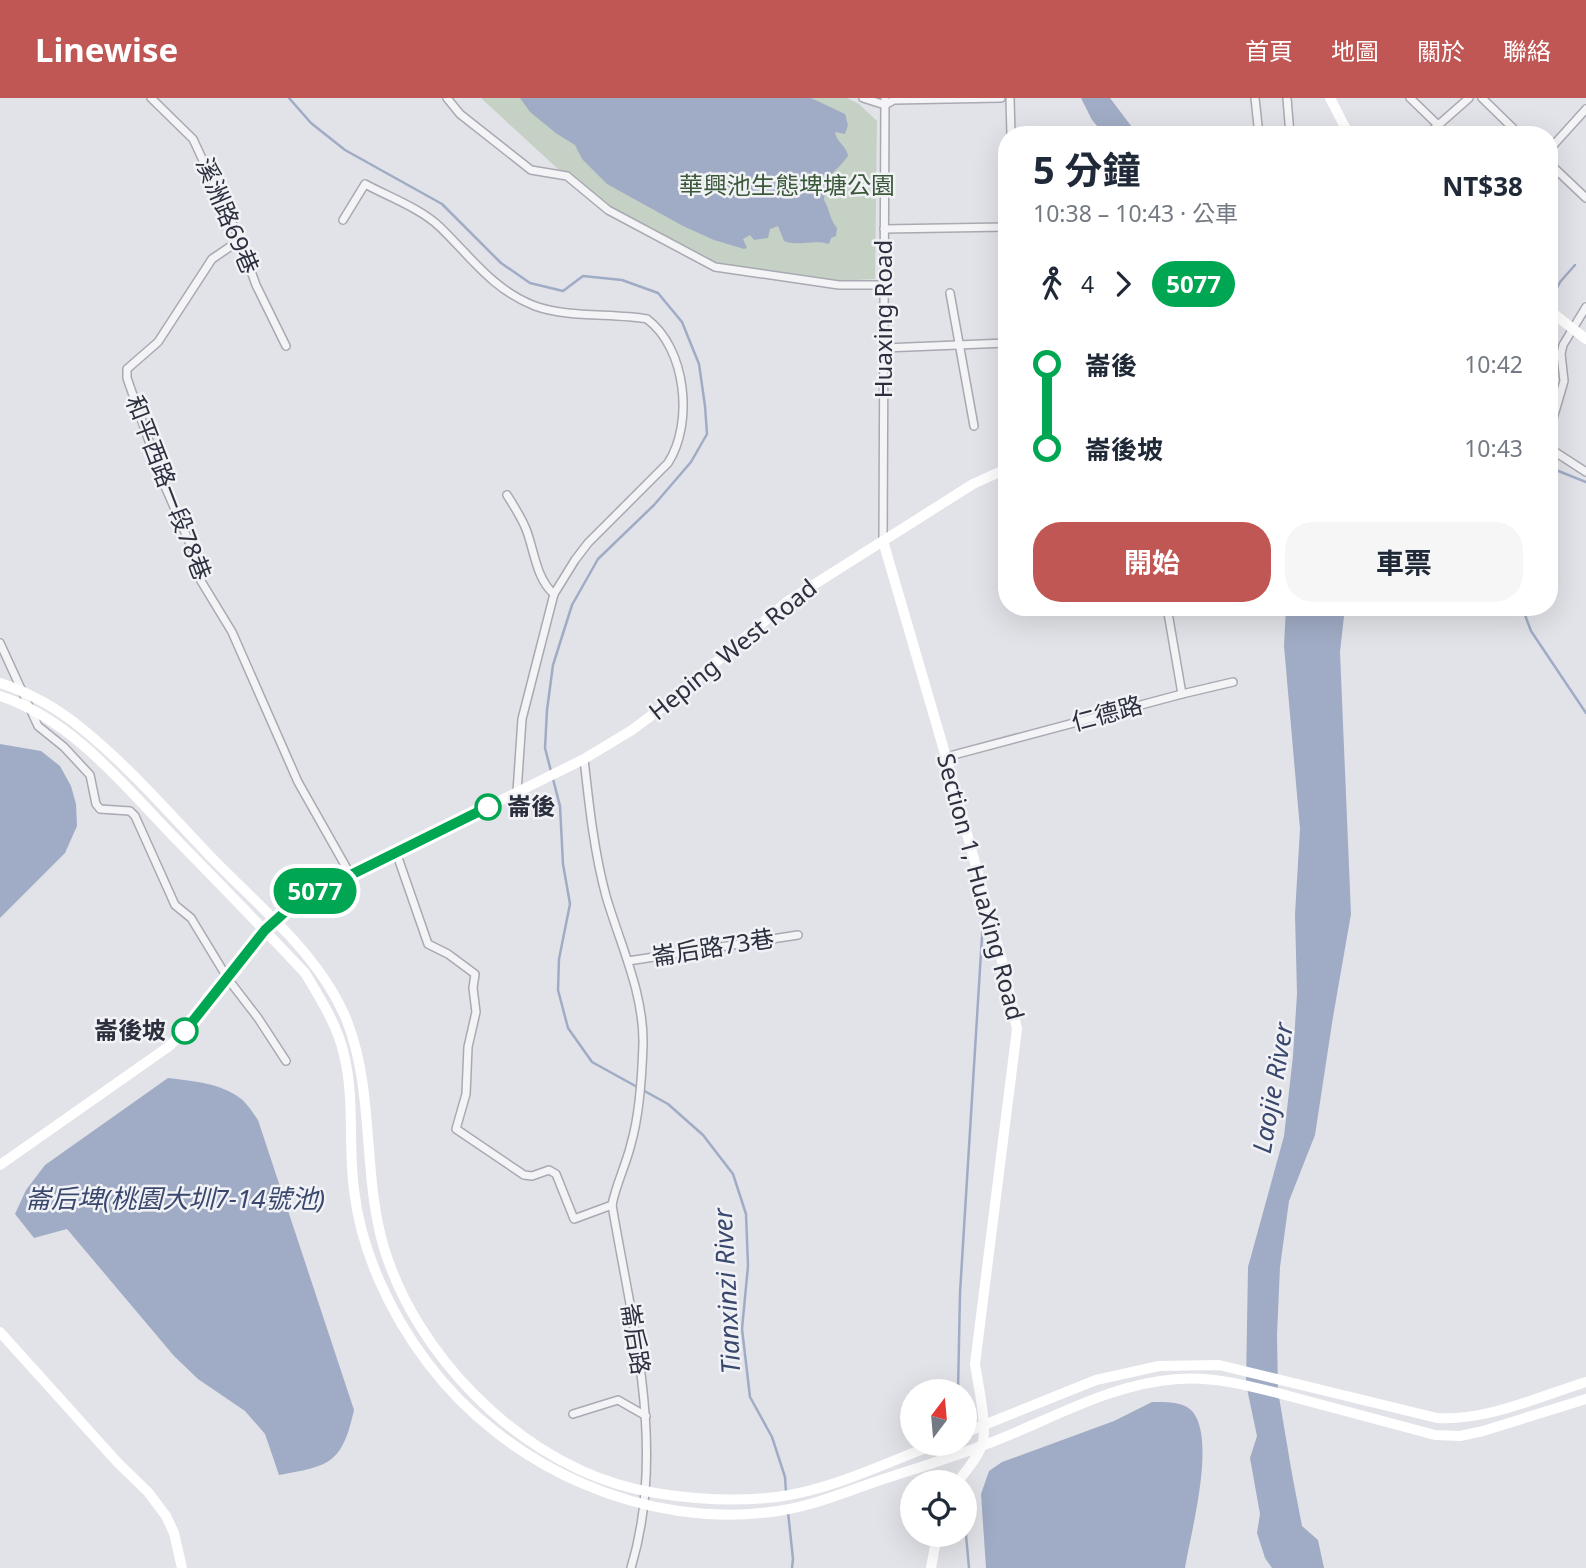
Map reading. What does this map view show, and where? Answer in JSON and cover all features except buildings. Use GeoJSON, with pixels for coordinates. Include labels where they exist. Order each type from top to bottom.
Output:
{"type":"FeatureCollection","features":[{"type":"Feature","properties":{"kind":"street","name":"溪洲路69巷"},"geometry":{"type":"LineString","coordinates":[[151,98],[193,139],[240,240],[256,285],[286,346]]}},
{"type":"Feature","properties":{"kind":"street"},"geometry":{"type":"LineString","coordinates":[[447,98],[460,114],[531,170],[567,176],[608,210],[715,267],[839,285],[885,285]]}},
{"type":"Feature","properties":{"kind":"street"},"geometry":{"type":"LineString","coordinates":[[863,98],[885,101],[1000,98]]}},
{"type":"Feature","properties":{"kind":"street"},"geometry":{"type":"LineString","coordinates":[[1010,98],[1011,126]]}},
{"type":"Feature","properties":{"kind":"street"},"geometry":{"type":"LineString","coordinates":[[1255,98],[1258,126]]}},
{"type":"Feature","properties":{"kind":"street"},"geometry":{"type":"LineString","coordinates":[[1287,98],[1289,126]]}},
{"type":"Feature","properties":{"kind":"street"},"geometry":{"type":"LineString","coordinates":[[1330,98],[1344,126]]}},
{"type":"Feature","properties":{"kind":"street"},"geometry":{"type":"LineString","coordinates":[[1410,98],[1437,124],[1469,98]]}},
{"type":"Feature","properties":{"kind":"street"},"geometry":{"type":"LineString","coordinates":[[1482,98],[1511,126]]}},
{"type":"Feature","properties":{"kind":"street","name":"Huaxing Road"},"geometry":{"type":"LineString","coordinates":[[883,541],[885,101]]}},
{"type":"Feature","properties":{"kind":"street"},"geometry":{"type":"LineString","coordinates":[[1558,140],[1586,109]]}},
{"type":"Feature","properties":{"kind":"street"},"geometry":{"type":"LineString","coordinates":[[1558,172],[1586,198]]}},
{"type":"Feature","properties":{"kind":"street"},"geometry":{"type":"LineString","coordinates":[[343,220],[365,184],[439,226],[488,278],[535,306],[647,319],[659,328],[668,341],[684,406],[675,453],[588,542],[554,594],[522,719],[517,792]]}},
{"type":"Feature","properties":{"kind":"street"},"geometry":{"type":"LineString","coordinates":[[884,229],[998,227]]}},
{"type":"Feature","properties":{"kind":"street","name":"和平西路一段78巷"},"geometry":{"type":"LineString","coordinates":[[240,240],[212,259],[158,342],[127,369],[127,378],[164,484],[197,560],[201,581],[232,632],[298,782],[350,874]]}},
{"type":"Feature","properties":{"kind":"street"},"geometry":{"type":"LineString","coordinates":[[950,293],[974,426]]}},
{"type":"Feature","properties":{"kind":"street"},"geometry":{"type":"LineString","coordinates":[[1558,401],[1564,381],[1561,354],[1586,307]]}},
{"type":"Feature","properties":{"kind":"street"},"geometry":{"type":"LineString","coordinates":[[1558,317],[1586,339]]}},
{"type":"Feature","properties":{"kind":"street"},"geometry":{"type":"LineString","coordinates":[[884,348],[998,344]]}},
{"type":"Feature","properties":{"kind":"street"},"geometry":{"type":"LineString","coordinates":[[1558,454],[1586,472]]}},
{"type":"Feature","properties":{"kind":"street","name":"Heping West Road"},"geometry":{"type":"LineString","coordinates":[[0,1166],[168,1047],[184,1032],[265,930],[296,902],[584,759],[632,730],[668,703],[788,601],[974,484],[998,473]]}},
{"type":"Feature","properties":{"kind":"street"},"geometry":{"type":"LineString","coordinates":[[507,495],[522,518],[536,561],[548,589],[554,594]]}},
{"type":"Feature","properties":{"kind":"street","name":"Section 1, HuaXing Road"},"geometry":{"type":"LineString","coordinates":[[883,541],[946,757],[1005,972],[1017,1029],[975,1364],[982,1417],[986,1425],[982,1447]]}},
{"type":"Feature","properties":{"kind":"street"},"geometry":{"type":"LineString","coordinates":[[1169,616],[1182,694]]}},
{"type":"Feature","properties":{"kind":"street"},"geometry":{"type":"LineString","coordinates":[[0,643],[38,726],[64,747],[90,775],[96,804],[100,808],[130,811],[135,816],[175,905],[191,918],[227,978],[286,1061]]}},
{"type":"Feature","properties":{"kind":"street","name":"仁德路"},"geometry":{"type":"LineString","coordinates":[[946,757],[1233,682]]}},
{"type":"Feature","properties":{"kind":"street"},"geometry":{"type":"LineString","coordinates":[[0,683],[21,690],[50,706],[84,730],[122,765],[312,961],[345,1017],[361,1070],[370,1185],[390,1268],[402,1296],[420,1326],[455,1375],[485,1405],[537,1446],[579,1469],[645,1492],[699,1498],[776,1497],[814,1489],[903,1456]]}},
{"type":"Feature","properties":{"kind":"street"},"geometry":{"type":"LineString","coordinates":[[0,696],[19,702],[78,741],[305,973],[325,1007],[344,1052],[349,1090],[354,1190],[375,1271],[396,1313],[427,1362],[460,1399],[525,1453],[584,1484],[643,1505],[692,1512],[748,1515],[781,1511],[815,1504],[982,1447],[1086,1401],[1125,1388],[1181,1378],[1220,1380],[1435,1435],[1460,1436],[1586,1399]]}},
{"type":"Feature","properties":{"kind":"street"},"geometry":{"type":"LineString","coordinates":[[584,759],[605,892],[628,961]]}},
{"type":"Feature","properties":{"kind":"street"},"geometry":{"type":"LineString","coordinates":[[396,852],[428,944],[448,954],[475,974],[473,988],[476,1012],[468,1047],[467,1094],[456,1129],[524,1175],[548,1170],[556,1174],[574,1219],[612,1205]]}},
{"type":"Feature","properties":{"kind":"street","name":"崙后路73巷"},"geometry":{"type":"LineString","coordinates":[[628,961],[798,935]]}},
{"type":"Feature","properties":{"kind":"street","name":"崙后路"},"geometry":{"type":"LineString","coordinates":[[628,961],[638,996],[643,1043],[638,1113],[631,1146],[612,1205],[646,1416],[645,1492],[640,1539],[631,1568]]}},
{"type":"Feature","properties":{"kind":"street"},"geometry":{"type":"LineString","coordinates":[[1,1337],[148,1492],[166,1516],[174,1533],[182,1568]]}},
{"type":"Feature","properties":{"kind":"street"},"geometry":{"type":"LineString","coordinates":[[977,1428],[1096,1380],[1159,1366],[1219,1365],[1437,1418],[1458,1419],[1586,1382]]}},
{"type":"Feature","properties":{"kind":"street"},"geometry":{"type":"LineString","coordinates":[[573,1414],[618,1400],[646,1416]]}},
{"type":"Feature","properties":{"kind":"street"},"geometry":{"type":"LineString","coordinates":[[966,1470],[982,1447]]}},
{"type":"Feature","properties":{"kind":"street"},"geometry":{"type":"LineString","coordinates":[[930,1568],[934,1547]]}},
{"type":"Feature","properties":{"kind":"green space","name":"華興池生態埤塘公園"},"geometry":{"type":"Polygon","coordinates":[[[481,98],[847,98],[859,104],[877,121],[875,279],[835,281],[728,266],[707,260],[611,210],[572,176],[558,169],[481,98]]]}},
{"type":"Feature","properties":{"kind":"water","name":"華興池生態埤塘公園"},"geometry":{"type":"Polygon","coordinates":[[[520,98],[811,98],[845,114],[848,125],[845,134],[835,132],[848,156],[829,178],[824,200],[837,228],[836,236],[831,238],[829,244],[790,243],[784,241],[778,226],[770,229],[768,238],[754,240],[750,235],[743,239],[747,248],[744,249],[714,240],[607,184],[582,159],[575,145],[530,112],[520,98]]]}},
{"type":"Feature","properties":{"kind":"water"},"geometry":{"type":"Polygon","coordinates":[[[1081,98],[1110,98],[1131,126],[1097,126],[1081,98]]]}},
{"type":"Feature","properties":{"kind":"water"},"geometry":{"type":"Polygon","coordinates":[[[1286,616],[1344,616],[1340,652],[1351,914],[1315,1135],[1289,1201],[1280,1267],[1277,1335],[1278,1391],[1302,1526],[1318,1540],[1324,1568],[1272,1568],[1265,1558],[1257,1533],[1260,1514],[1250,1458],[1257,1436],[1246,1384],[1248,1267],[1284,1136],[1297,994],[1295,914],[1300,829],[1284,646],[1286,616]]]}},
{"type":"Feature","properties":{"kind":"water"},"geometry":{"type":"Polygon","coordinates":[[[0,744],[41,751],[60,766],[71,786],[76,804],[77,826],[65,853],[0,918],[0,744]]]}},
{"type":"Feature","properties":{"kind":"water","name":"崙后埤(桃園大圳7-14號池)"},"geometry":{"type":"Polygon","coordinates":[[[168,1078],[224,1089],[243,1100],[258,1120],[354,1410],[345,1441],[332,1459],[322,1464],[279,1475],[265,1434],[245,1411],[198,1379],[174,1356],[67,1229],[34,1238],[15,1214],[26,1190],[45,1165],[168,1078]]]}},
{"type":"Feature","properties":{"kind":"water"},"geometry":{"type":"Polygon","coordinates":[[[1152,1402],[1174,1403],[1189,1408],[1200,1426],[1200,1487],[1185,1568],[986,1568],[981,1494],[989,1471],[1002,1462],[1114,1421],[1152,1402]]]}},
{"type":"Feature","properties":{"kind":"waterway","name":"Tianxinzi River"},"geometry":{"type":"LineString","coordinates":[[289,98],[311,123],[345,150],[442,204],[501,263],[530,283],[563,291],[583,276],[622,280],[658,293],[682,322],[699,364],[707,434],[691,462],[654,505],[598,559],[572,605],[553,665],[545,748],[560,806],[563,864],[570,904],[559,959],[558,990],[568,1028],[592,1062],[668,1104],[703,1135],[733,1174],[746,1214],[748,1266],[742,1329],[750,1397],[772,1437],[785,1477],[786,1492]]}},
{"type":"Feature","properties":{"kind":"waterway"},"geometry":{"type":"LineString","coordinates":[[1558,286],[1575,265]]}},
{"type":"Feature","properties":{"kind":"waterway"},"geometry":{"type":"LineString","coordinates":[[1558,471],[1586,482]]}},
{"type":"Feature","properties":{"kind":"waterway"},"geometry":{"type":"LineString","coordinates":[[1525,616],[1531,631],[1586,713]]}},
{"type":"Feature","properties":{"kind":"waterway"},"geometry":{"type":"LineString","coordinates":[[958,1379],[960,1293],[983,920]]}},
{"type":"Feature","properties":{"kind":"waterway","name":"Tianxinzi River"},"geometry":{"type":"LineString","coordinates":[[788,1512],[792,1568]]}},
{"type":"Feature","properties":{"kind":"waterway"},"geometry":{"type":"LineString","coordinates":[[967,1547],[969,1568]]}},
{"type":"Feature","properties":{"kind":"bus line","name":"5077"},"geometry":{"type":"LineString","coordinates":[[185,1031],[265,930],[296,902],[488,807]]}},
{"type":"Feature","properties":{"kind":"place","name":"崙後"},"geometry":{"type":"Point","coordinates":[488,807]}},
{"type":"Feature","properties":{"kind":"place","name":"崙後坡"},"geometry":{"type":"Point","coordinates":[185,1031]}},
{"type":"Feature","properties":{"kind":"water label","name":"Laojie River"},"geometry":{"type":"Point","coordinates":[1273,1088]}}]}
